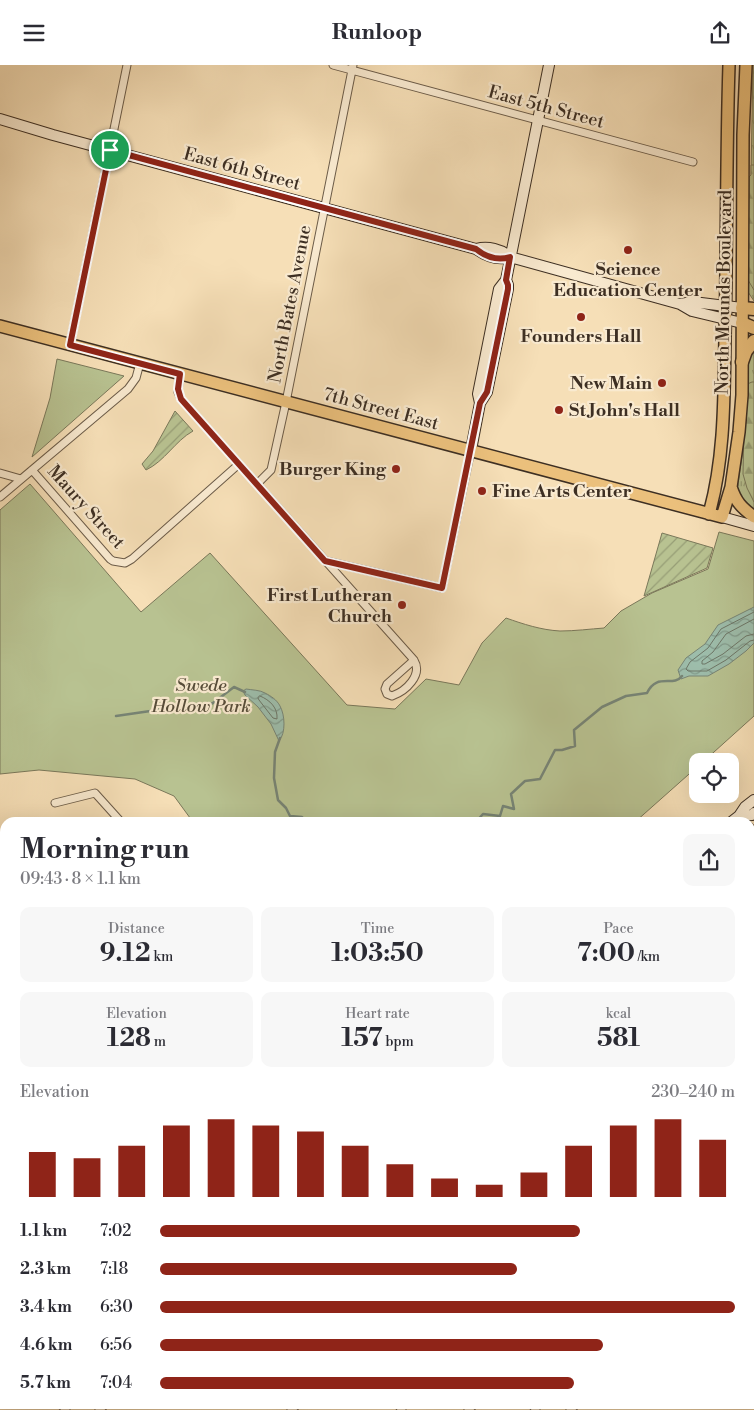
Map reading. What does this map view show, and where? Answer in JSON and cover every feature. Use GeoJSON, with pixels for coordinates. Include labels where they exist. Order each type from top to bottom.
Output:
{"type":"FeatureCollection","features":[{"type":"Feature","properties":{"kind":"highway"},"geometry":{"type":"LineString","coordinates":[[742,323],[754,328]]}},
{"type":"Feature","properties":{"kind":"highway"},"geometry":{"type":"LineString","coordinates":[[742,362],[746,351],[754,341]]}},
{"type":"Feature","properties":{"kind":"main road","name":"North Mounds Boulevard"},"geometry":{"type":"LineString","coordinates":[[709,514],[713,499],[723,428],[729,65]]}},
{"type":"Feature","properties":{"kind":"main road","name":"North Mounds Boulevard"},"geometry":{"type":"LineString","coordinates":[[722,517],[731,487],[739,433],[742,323],[748,309],[743,135],[746,65]]}},
{"type":"Feature","properties":{"kind":"main road","name":"7th Street East"},"geometry":{"type":"LineString","coordinates":[[0,326],[722,517]]}},
{"type":"Feature","properties":{"kind":"main road"},"geometry":{"type":"LineString","coordinates":[[731,487],[739,506],[754,517]]}},
{"type":"Feature","properties":{"kind":"street"},"geometry":{"type":"LineString","coordinates":[[70,345],[127,65]]}},
{"type":"Feature","properties":{"kind":"street","name":"East 5th Street"},"geometry":{"type":"LineString","coordinates":[[333,65],[353,68],[693,163]]}},
{"type":"Feature","properties":{"kind":"street"},"geometry":{"type":"LineString","coordinates":[[325,561],[442,588],[480,403],[478,394],[491,326],[500,287],[506,280],[549,65]]}},
{"type":"Feature","properties":{"kind":"street","name":"North Bates Avenue"},"geometry":{"type":"LineString","coordinates":[[257,484],[270,470],[286,402],[353,68]]}},
{"type":"Feature","properties":{"kind":"street","name":"East 6th Street"},"geometry":{"type":"LineString","coordinates":[[0,119],[476,249],[484,255],[504,259],[510,257],[680,304],[689,310],[742,323]]}},
{"type":"Feature","properties":{"kind":"street","name":"East 6th Street"},"geometry":{"type":"LineString","coordinates":[[680,304],[693,302],[748,309]]}},
{"type":"Feature","properties":{"kind":"street"},"geometry":{"type":"LineString","coordinates":[[0,497],[128,389],[136,378],[140,363]]}},
{"type":"Feature","properties":{"kind":"street"},"geometry":{"type":"LineString","coordinates":[[180,374],[178,389],[181,399],[414,660],[417,665],[415,678],[398,694],[392,696],[387,694],[385,689],[387,684],[414,660]]}},
{"type":"Feature","properties":{"kind":"street","name":"Maury Street"},"geometry":{"type":"LineString","coordinates":[[32,470],[110,559],[118,563],[125,563],[132,559],[239,464]]}},
{"type":"Feature","properties":{"kind":"street"},"geometry":{"type":"LineString","coordinates":[[0,473],[22,479]]}},
{"type":"Feature","properties":{"kind":"street","name":"7th Street East"},"geometry":{"type":"LineString","coordinates":[[722,517],[754,526]]}},
{"type":"Feature","properties":{"kind":"street"},"geometry":{"type":"LineString","coordinates":[[55,803],[95,793],[117,817]]}},
{"type":"Feature","properties":{"kind":"street"},"geometry":{"type":"LineString","coordinates":[[742,817],[745,807],[754,800]]}},
{"type":"Feature","properties":{"kind":"green space"},"geometry":{"type":"Polygon","coordinates":[[[753,65],[754,301],[748,292],[749,177],[751,175],[753,65]]]}},
{"type":"Feature","properties":{"kind":"green space"},"geometry":{"type":"Polygon","coordinates":[[[751,165],[754,165],[754,290],[748,280],[749,177],[751,175],[751,165]]]}},
{"type":"Feature","properties":{"kind":"green space"},"geometry":{"type":"Polygon","coordinates":[[[754,350],[754,509],[745,503],[737,490],[743,450],[747,360],[754,350]]]}},
{"type":"Feature","properties":{"kind":"green space"},"geometry":{"type":"Polygon","coordinates":[[[57,359],[124,376],[32,457],[50,398],[57,359]]]}},
{"type":"Feature","properties":{"kind":"green space"},"geometry":{"type":"Polygon","coordinates":[[[754,382],[754,502],[743,474],[745,385],[754,382]]]}},
{"type":"Feature","properties":{"kind":"green space"},"geometry":{"type":"Polygon","coordinates":[[[175,411],[193,431],[159,462],[146,470],[142,464],[153,451],[175,411]]]}},
{"type":"Feature","properties":{"kind":"green space","name":"Swede Hollow Park"},"geometry":{"type":"Polygon","coordinates":[[[30,484],[141,612],[210,553],[347,705],[395,709],[426,679],[459,685],[482,643],[506,618],[532,626],[560,631],[604,628],[621,611],[652,593],[708,569],[719,532],[754,541],[754,716],[713,753],[689,753],[689,774],[641,817],[189,817],[174,796],[135,779],[39,770],[0,774],[0,510],[30,484]]]}},
{"type":"Feature","properties":{"kind":"green space"},"geometry":{"type":"Polygon","coordinates":[[[662,533],[713,548],[707,568],[644,596],[662,533]]]}},
{"type":"Feature","properties":{"kind":"water"},"geometry":{"type":"Polygon","coordinates":[[[754,607],[754,643],[746,651],[729,664],[708,676],[689,676],[681,679],[678,670],[686,658],[705,644],[718,625],[754,607]]]}},
{"type":"Feature","properties":{"kind":"water"},"geometry":{"type":"Polygon","coordinates":[[[246,689],[263,692],[274,698],[279,704],[284,724],[283,733],[279,741],[271,724],[258,707],[245,695],[243,691],[246,689]]]}},
{"type":"Feature","properties":{"kind":"waterway"},"geometry":{"type":"LineString","coordinates":[[480,817],[483,814],[500,816],[503,806],[514,809],[511,794],[525,781],[540,779],[555,750],[575,746],[574,730],[602,707],[626,696],[647,693],[655,683],[674,681],[682,676]]}},
{"type":"Feature","properties":{"kind":"waterway"},"geometry":{"type":"LineString","coordinates":[[116,716],[171,708],[189,711],[197,710],[213,703],[234,687],[245,692]]}},
{"type":"Feature","properties":{"kind":"waterway"},"geometry":{"type":"LineString","coordinates":[[280,738],[275,752],[274,778],[278,800],[286,808],[290,816],[302,817]]}},
{"type":"Feature","properties":{"kind":"place","name":"Science Education Center"},"geometry":{"type":"Point","coordinates":[628,250]}},
{"type":"Feature","properties":{"kind":"place","name":"Founders Hall"},"geometry":{"type":"Point","coordinates":[581,317]}},
{"type":"Feature","properties":{"kind":"place","name":"New Main"},"geometry":{"type":"Point","coordinates":[662,383]}},
{"type":"Feature","properties":{"kind":"place","name":"St John's Hall"},"geometry":{"type":"Point","coordinates":[559,410]}},
{"type":"Feature","properties":{"kind":"place","name":"Burger King"},"geometry":{"type":"Point","coordinates":[396,469]}},
{"type":"Feature","properties":{"kind":"place","name":"Fine Arts Center"},"geometry":{"type":"Point","coordinates":[482,491]}},
{"type":"Feature","properties":{"kind":"place","name":"First Lutheran Church"},"geometry":{"type":"Point","coordinates":[402,605]}},
{"type":"Feature","properties":{"kind":"route"},"geometry":{"type":"LineString","coordinates":[[110,150],[476,249],[490,257],[504,259],[510,257],[506,280],[508,289],[494,360],[486,396],[480,403],[442,588],[325,561],[181,399],[178,392],[180,374],[70,345],[110,150]]}}]}
